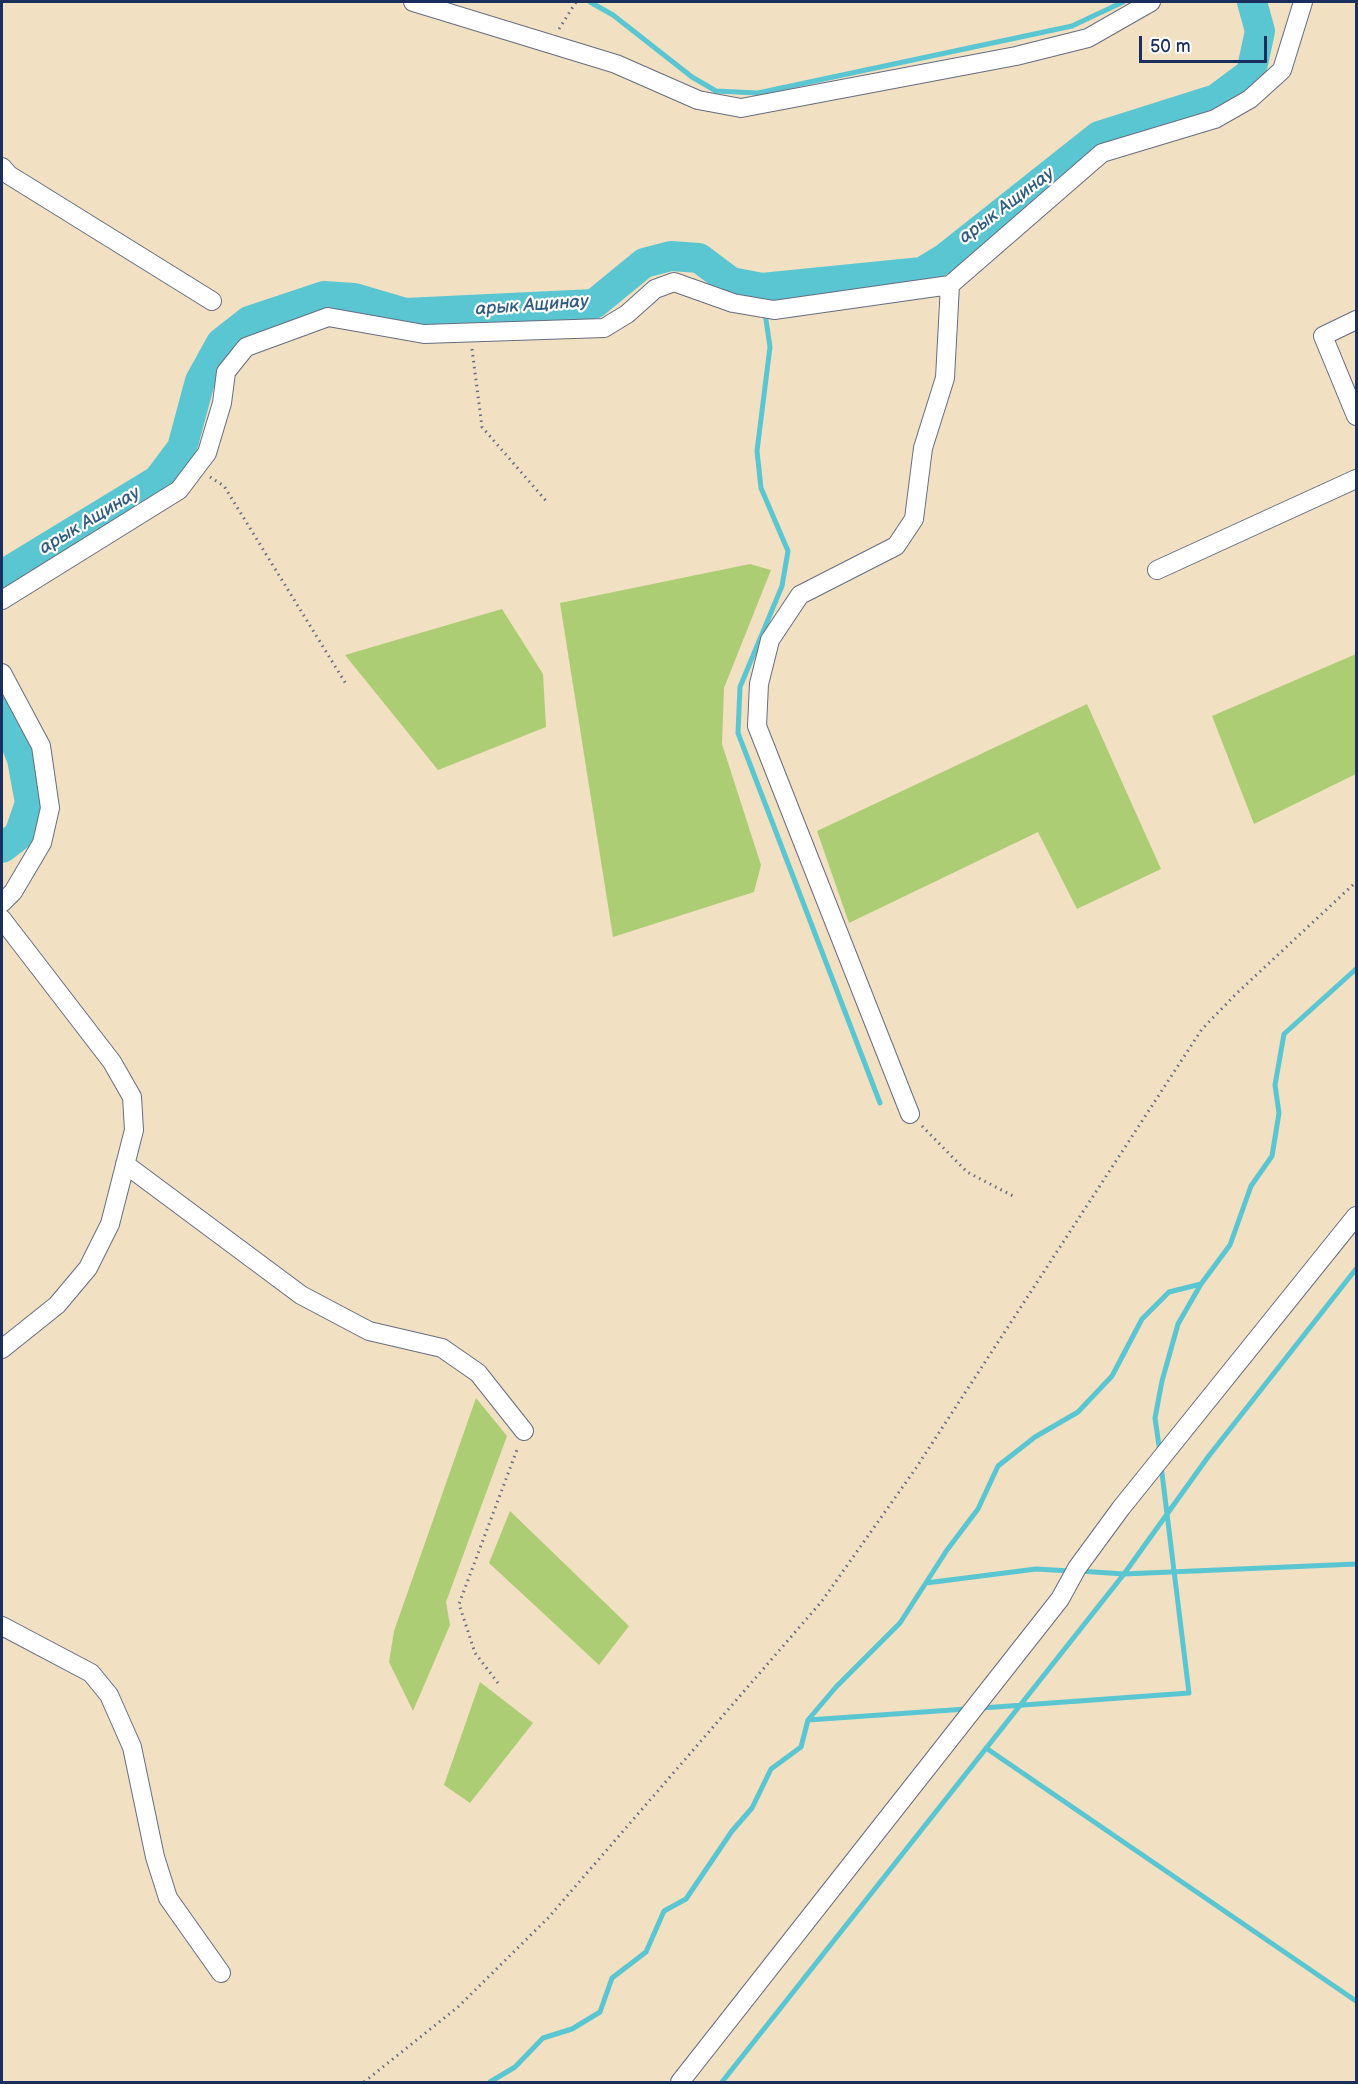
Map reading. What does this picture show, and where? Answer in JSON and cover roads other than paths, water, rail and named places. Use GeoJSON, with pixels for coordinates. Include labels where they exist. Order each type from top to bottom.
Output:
{"type":"FeatureCollection","features":[{"type":"Feature","properties":{"kind":"street"},"geometry":{"type":"LineString","coordinates":[[413,2],[616,64],[698,100],[741,108],[1016,56],[1088,39],[1151,2]]}},
{"type":"Feature","properties":{"kind":"street"},"geometry":{"type":"LineString","coordinates":[[2,600],[179,490],[207,453],[222,403],[226,372],[246,347],[328,317],[424,334],[604,328],[627,314],[655,289],[675,282],[733,303],[774,310],[950,285],[1102,153],[1215,119],[1250,99],[1282,70],[1303,2]]}},
{"type":"Feature","properties":{"kind":"street"},"geometry":{"type":"LineString","coordinates":[[2,166],[9,175],[212,301]]}},
{"type":"Feature","properties":{"kind":"street"},"geometry":{"type":"LineString","coordinates":[[910,1114],[757,726],[759,684],[771,640],[800,595],[896,546],[914,519],[923,448],[945,378],[950,285]]}},
{"type":"Feature","properties":{"kind":"street"},"geometry":{"type":"LineString","coordinates":[[1356,320],[1323,336],[1356,416]]}},
{"type":"Feature","properties":{"kind":"street"},"geometry":{"type":"LineString","coordinates":[[1157,570],[1356,478]]}},
{"type":"Feature","properties":{"kind":"street"},"geometry":{"type":"LineString","coordinates":[[2,673],[41,746],[50,808],[42,843],[13,892],[2,903]]}},
{"type":"Feature","properties":{"kind":"street"},"geometry":{"type":"LineString","coordinates":[[2,919],[112,1062],[132,1097],[135,1130],[110,1224],[88,1268],[57,1305],[2,1349]]}},
{"type":"Feature","properties":{"kind":"street"},"geometry":{"type":"LineString","coordinates":[[125,1164],[301,1295],[369,1331],[442,1348],[478,1373],[524,1431]]}},
{"type":"Feature","properties":{"kind":"street"},"geometry":{"type":"LineString","coordinates":[[680,2082],[1060,1599],[1077,1568],[1121,1508],[1356,1216]]}},
{"type":"Feature","properties":{"kind":"street"},"geometry":{"type":"LineString","coordinates":[[2,1626],[91,1674],[109,1695],[132,1747],[155,1857],[168,1898],[221,1973]]}},
{"type":"Feature","properties":{"kind":"waterway"},"geometry":{"type":"LineString","coordinates":[[590,2],[613,15],[692,77],[716,91],[758,93],[1072,26],[1123,2]]}},
{"type":"Feature","properties":{"kind":"waterway","name":"арык Ащинау"},"geometry":{"type":"LineString","coordinates":[[2,575],[158,480],[182,448],[200,381],[221,343],[249,321],[324,296],[354,298],[405,313],[594,304],[644,263],[671,256],[699,258],[731,282],[762,288],[922,272],[945,258],[1099,136],[1216,99],[1251,73],[1260,31],[1252,2]]}},
{"type":"Feature","properties":{"kind":"waterway"},"geometry":{"type":"LineString","coordinates":[[762,288],[764,304]]}},
{"type":"Feature","properties":{"kind":"waterway"},"geometry":{"type":"LineString","coordinates":[[765,313],[770,347],[757,451],[761,488],[788,551],[782,586],[740,687],[738,733],[880,1103]]}},
{"type":"Feature","properties":{"kind":"waterway","name":"арык Ащинау"},"geometry":{"type":"LineString","coordinates":[[2,710],[22,759],[30,803],[19,835],[2,848]]}},
{"type":"Feature","properties":{"kind":"waterway"},"geometry":{"type":"LineString","coordinates":[[490,2082],[515,2067],[543,2038],[572,2029],[600,2012],[612,1978],[646,1952],[664,1911],[686,1899],[732,1831],[752,1808],[771,1769],[801,1747],[808,1720],[836,1687],[900,1623],[947,1550],[978,1509],[998,1466],[1035,1437],[1078,1412],[1112,1376],[1142,1319],[1169,1292],[1201,1284],[1230,1245],[1251,1186],[1272,1156],[1279,1113],[1275,1085],[1284,1034],[1356,969]]}},
{"type":"Feature","properties":{"kind":"waterway"},"geometry":{"type":"LineString","coordinates":[[722,2082],[1124,1574],[1208,1457],[1356,1269]]}},
{"type":"Feature","properties":{"kind":"waterway"},"geometry":{"type":"LineString","coordinates":[[1160,1453],[1155,1418],[1162,1381],[1178,1324],[1201,1284]]}},
{"type":"Feature","properties":{"kind":"waterway"},"geometry":{"type":"LineString","coordinates":[[982,1708],[1189,1693],[1161,1465]]}},
{"type":"Feature","properties":{"kind":"waterway"},"geometry":{"type":"LineString","coordinates":[[1079,1571],[1124,1574],[1356,1564]]}},
{"type":"Feature","properties":{"kind":"waterway"},"geometry":{"type":"LineString","coordinates":[[926,1583],[1036,1569],[1070,1571]]}},
{"type":"Feature","properties":{"kind":"waterway"},"geometry":{"type":"LineString","coordinates":[[808,1720],[966,1709]]}},
{"type":"Feature","properties":{"kind":"waterway"},"geometry":{"type":"LineString","coordinates":[[986,1748],[1356,2001]]}}]}
